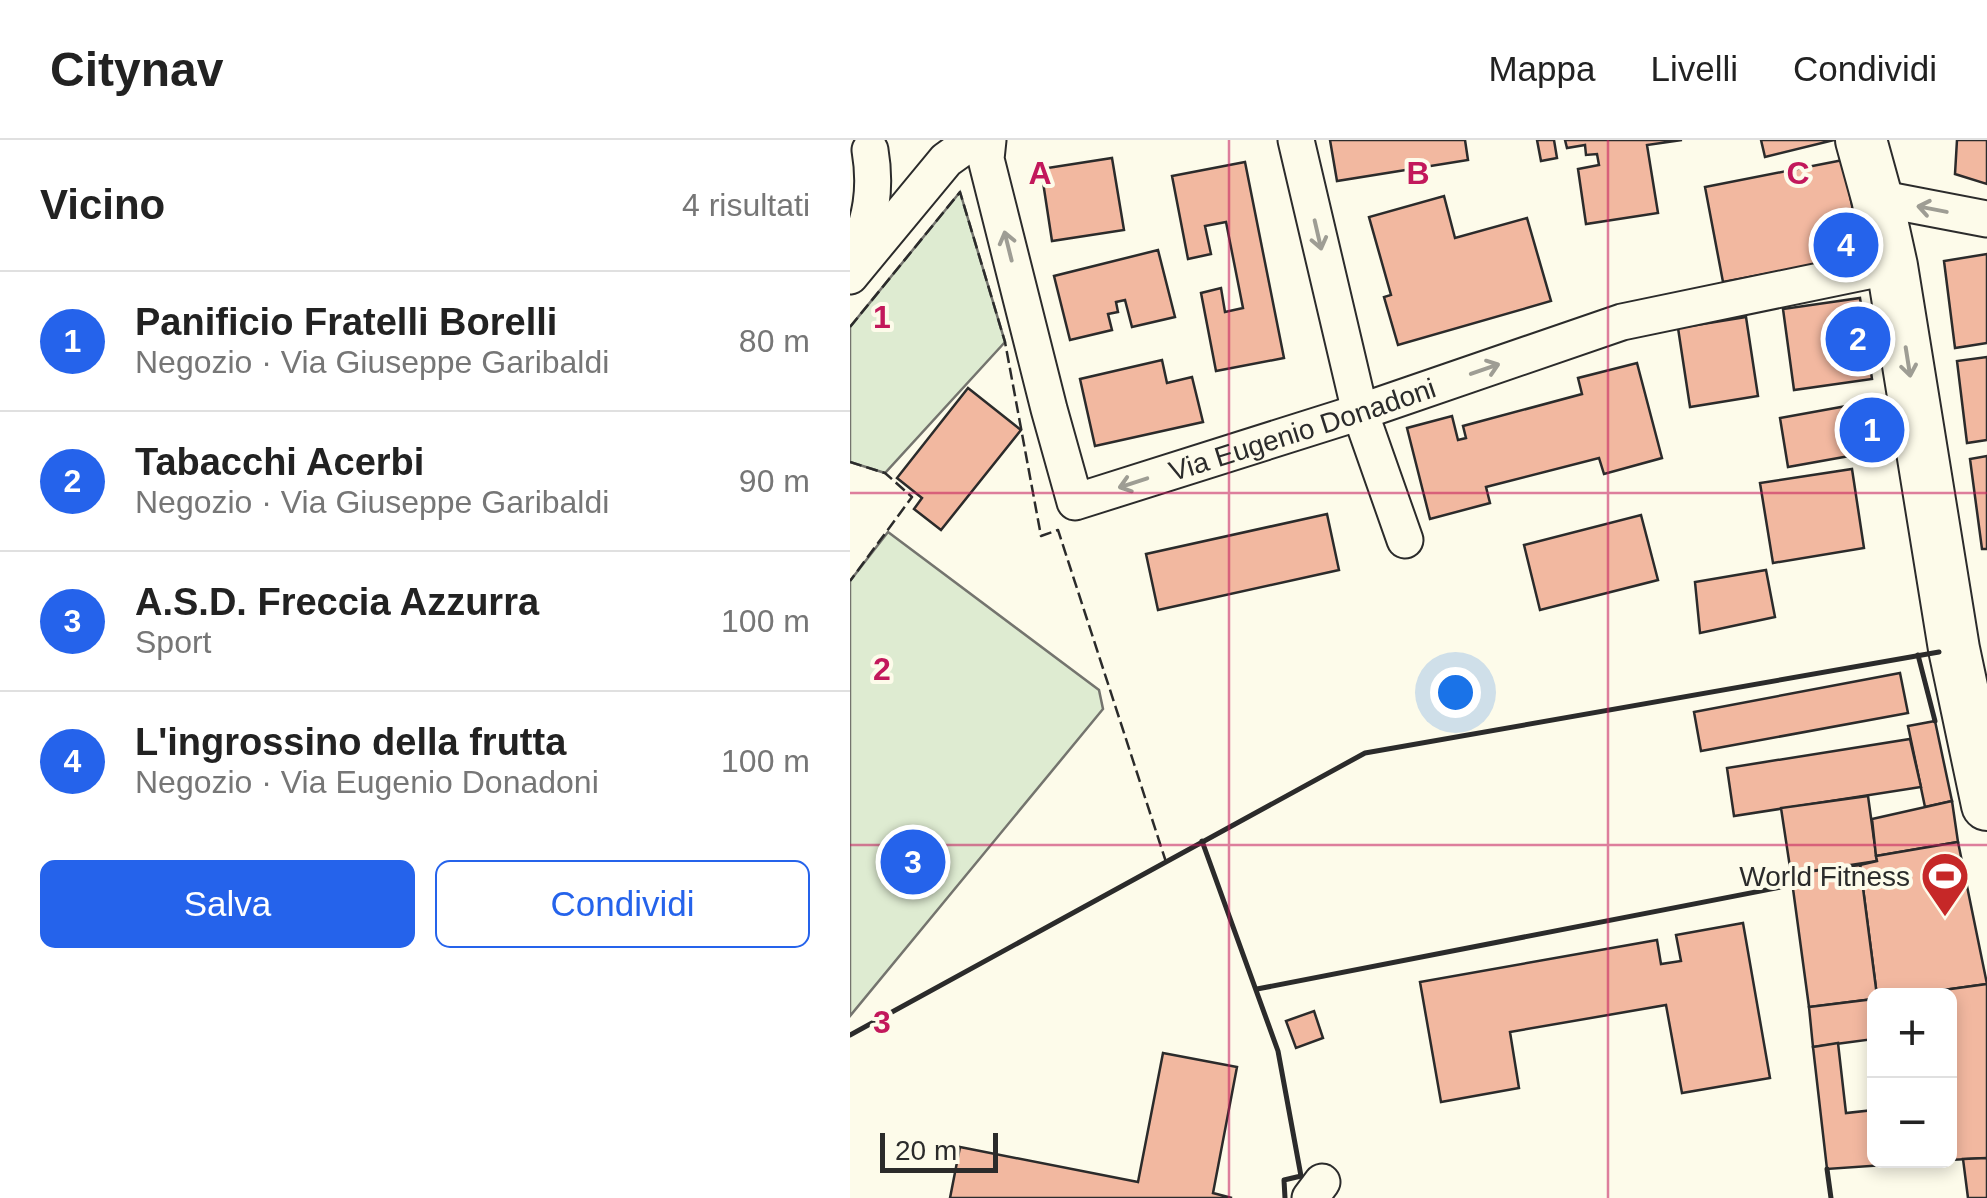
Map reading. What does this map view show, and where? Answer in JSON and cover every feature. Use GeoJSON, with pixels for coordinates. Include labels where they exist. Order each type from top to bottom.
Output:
{"type":"FeatureCollection","features":[{"type":"Feature","properties":{"kind":"street"},"geometry":{"type":"LineString","coordinates":[[850,276],[946,160],[974,140]]}},
{"type":"Feature","properties":{"kind":"street","name":"Via Eugenio Donadoni"},"geometry":{"type":"LineString","coordinates":[[988,140],[986,159],[1075,502],[1360,412],[1622,322],[1892,266]]}},
{"type":"Feature","properties":{"kind":"street"},"geometry":{"type":"LineString","coordinates":[[1296,140],[1360,412],[1406,540]]}},
{"type":"Feature","properties":{"kind":"street"},"geometry":{"type":"LineString","coordinates":[[1860,140],[1892,266],[1954,649],[1987,806]]}},
{"type":"Feature","properties":{"kind":"street"},"geometry":{"type":"LineString","coordinates":[[850,276],[874,195],[870,147]]}},
{"type":"Feature","properties":{"kind":"street"},"geometry":{"type":"LineString","coordinates":[[1877,198],[1987,219]]}},
{"type":"Feature","properties":{"kind":"green space"},"geometry":{"type":"Polygon","coordinates":[[[960,192],[1005,342],[885,473],[850,462],[850,327],[960,192]]]}},
{"type":"Feature","properties":{"kind":"green space"},"geometry":{"type":"Polygon","coordinates":[[[888,532],[1099,690],[1103,709],[850,1016],[850,581],[888,532]]]}},
{"type":"Feature","properties":{"kind":"building"},"geometry":{"type":"Polygon","coordinates":[[[1330,140],[1465,140],[1468,160],[1337,181],[1330,140]]]}},
{"type":"Feature","properties":{"kind":"building"},"geometry":{"type":"Polygon","coordinates":[[[1537,140],[1554,140],[1557,158],[1541,161],[1537,140]]]}},
{"type":"Feature","properties":{"kind":"building"},"geometry":{"type":"Polygon","coordinates":[[[1565,140],[1682,140],[1647,145],[1658,213],[1586,224],[1578,169],[1599,165],[1597,154],[1586,155],[1585,145],[1567,148],[1565,140]]]}},
{"type":"Feature","properties":{"kind":"building"},"geometry":{"type":"Polygon","coordinates":[[[1761,140],[1834,140],[1765,157],[1761,140]]]}},
{"type":"Feature","properties":{"kind":"building"},"geometry":{"type":"Polygon","coordinates":[[[1957,140],[1987,140],[1987,184],[1955,174],[1957,140]]]}},
{"type":"Feature","properties":{"kind":"building"},"geometry":{"type":"Polygon","coordinates":[[[1112,158],[1124,230],[1052,241],[1041,169],[1112,158]]]}},
{"type":"Feature","properties":{"kind":"building"},"geometry":{"type":"Polygon","coordinates":[[[1843,160],[1862,256],[1723,282],[1705,187],[1843,160]]]}},
{"type":"Feature","properties":{"kind":"building"},"geometry":{"type":"Polygon","coordinates":[[[1245,162],[1284,358],[1216,371],[1201,293],[1221,288],[1225,312],[1243,308],[1226,222],[1205,226],[1211,254],[1188,259],[1172,176],[1245,162]]]}},
{"type":"Feature","properties":{"kind":"building"},"geometry":{"type":"Polygon","coordinates":[[[1444,196],[1455,238],[1527,218],[1551,301],[1398,345],[1384,297],[1391,295],[1369,217],[1444,196]]]}},
{"type":"Feature","properties":{"kind":"building"},"geometry":{"type":"Polygon","coordinates":[[[1158,250],[1175,317],[1132,327],[1125,300],[1116,302],[1118,312],[1108,314],[1112,330],[1070,340],[1054,276],[1158,250]]]}},
{"type":"Feature","properties":{"kind":"building"},"geometry":{"type":"Polygon","coordinates":[[[1987,254],[1987,343],[1955,348],[1944,261],[1987,254]]]}},
{"type":"Feature","properties":{"kind":"building"},"geometry":{"type":"Polygon","coordinates":[[[1860,298],[1872,379],[1794,390],[1783,309],[1860,298]]]}},
{"type":"Feature","properties":{"kind":"building"},"geometry":{"type":"Polygon","coordinates":[[[1746,317],[1758,396],[1690,407],[1678,328],[1746,317]]]}},
{"type":"Feature","properties":{"kind":"building"},"geometry":{"type":"Polygon","coordinates":[[[1987,357],[1987,440],[1967,443],[1957,361],[1987,357]]]}},
{"type":"Feature","properties":{"kind":"building"},"geometry":{"type":"Polygon","coordinates":[[[1162,360],[1167,383],[1192,377],[1203,422],[1095,446],[1080,379],[1162,360]]]}},
{"type":"Feature","properties":{"kind":"building"},"geometry":{"type":"Polygon","coordinates":[[[1637,363],[1662,458],[1604,474],[1599,458],[1486,487],[1490,503],[1430,519],[1407,428],[1452,416],[1458,440],[1466,438],[1463,426],[1582,394],[1578,378],[1637,363]]]}},
{"type":"Feature","properties":{"kind":"building"},"geometry":{"type":"Polygon","coordinates":[[[968,388],[1021,430],[941,530],[914,509],[922,498],[897,478],[968,388]]]}},
{"type":"Feature","properties":{"kind":"building"},"geometry":{"type":"Polygon","coordinates":[[[1874,401],[1883,450],[1788,467],[1780,418],[1874,401]]]}},
{"type":"Feature","properties":{"kind":"building"},"geometry":{"type":"Polygon","coordinates":[[[1987,456],[1987,549],[1982,549],[1970,459],[1987,456]]]}},
{"type":"Feature","properties":{"kind":"building"},"geometry":{"type":"Polygon","coordinates":[[[1852,469],[1864,548],[1773,563],[1760,483],[1852,469]]]}},
{"type":"Feature","properties":{"kind":"building"},"geometry":{"type":"Polygon","coordinates":[[[1327,514],[1339,570],[1158,610],[1146,554],[1327,514]]]}},
{"type":"Feature","properties":{"kind":"building"},"geometry":{"type":"Polygon","coordinates":[[[1641,515],[1658,580],[1540,610],[1524,545],[1641,515]]]}},
{"type":"Feature","properties":{"kind":"building"},"geometry":{"type":"Polygon","coordinates":[[[1766,570],[1775,617],[1700,633],[1695,582],[1766,570]]]}},
{"type":"Feature","properties":{"kind":"building"},"geometry":{"type":"Polygon","coordinates":[[[1900,673],[1908,713],[1701,751],[1694,712],[1900,673]]]}},
{"type":"Feature","properties":{"kind":"building"},"geometry":{"type":"Polygon","coordinates":[[[1935,721],[1952,801],[1925,807],[1908,726],[1935,721]]]}},
{"type":"Feature","properties":{"kind":"building"},"geometry":{"type":"Polygon","coordinates":[[[1910,739],[1921,787],[1734,816],[1727,768],[1910,739]]]}},
{"type":"Feature","properties":{"kind":"building"},"geometry":{"type":"Polygon","coordinates":[[[1868,796],[1877,861],[1791,874],[1781,808],[1868,796]]]}},
{"type":"Feature","properties":{"kind":"building"},"geometry":{"type":"Polygon","coordinates":[[[1952,801],[1958,842],[1876,856],[1872,819],[1952,801]]]}},
{"type":"Feature","properties":{"kind":"building"},"geometry":{"type":"Polygon","coordinates":[[[1958,842],[1987,984],[1957,988],[1876,988],[1860,865],[1877,861],[1876,856],[1958,842]]]}},
{"type":"Feature","properties":{"kind":"building"},"geometry":{"type":"Polygon","coordinates":[[[1860,865],[1876,988],[1867,988],[1867,1000],[1809,1007],[1791,874],[1860,865]]]}},
{"type":"Feature","properties":{"kind":"building"},"geometry":{"type":"Polygon","coordinates":[[[1743,923],[1770,1078],[1682,1093],[1666,1005],[1510,1032],[1519,1088],[1441,1102],[1420,982],[1657,940],[1661,964],[1681,961],[1676,935],[1743,923]]]}},
{"type":"Feature","properties":{"kind":"building"},"geometry":{"type":"Polygon","coordinates":[[[1987,984],[1987,1158],[1957,1160],[1957,988],[1987,984]]]}},
{"type":"Feature","properties":{"kind":"building"},"geometry":{"type":"Polygon","coordinates":[[[1867,1000],[1867,1040],[1813,1047],[1809,1007],[1867,1000]]]}},
{"type":"Feature","properties":{"kind":"building"},"geometry":{"type":"Polygon","coordinates":[[[1314,1011],[1323,1038],[1296,1048],[1286,1021],[1314,1011]]]}},
{"type":"Feature","properties":{"kind":"building"},"geometry":{"type":"Polygon","coordinates":[[[1838,1043],[1846,1113],[1867,1111],[1867,1166],[1827,1169],[1813,1047],[1838,1043]]]}},
{"type":"Feature","properties":{"kind":"building"},"geometry":{"type":"Polygon","coordinates":[[[1163,1053],[1237,1067],[1213,1193],[1232,1198],[950,1198],[960,1147],[1138,1182],[1163,1053]]]}},
{"type":"Feature","properties":{"kind":"building"},"geometry":{"type":"Polygon","coordinates":[[[1987,1158],[1987,1198],[1968,1198],[1963,1159],[1987,1158]]]}},
{"type":"Feature","properties":{"kind":"fence"},"geometry":{"type":"LineString","coordinates":[[850,327],[960,192],[1005,342],[1041,536],[1058,530],[1166,862]]}},
{"type":"Feature","properties":{"kind":"fence"},"geometry":{"type":"LineString","coordinates":[[850,462],[885,473],[912,497],[850,581]]}},
{"type":"Feature","properties":{"kind":"wall"},"geometry":{"type":"LineString","coordinates":[[850,1035],[1365,753],[1939,652]]}},
{"type":"Feature","properties":{"kind":"wall"},"geometry":{"type":"LineString","coordinates":[[1918,655],[1935,721]]}},
{"type":"Feature","properties":{"kind":"wall"},"geometry":{"type":"LineString","coordinates":[[1202,841],[1278,1051],[1301,1176],[1284,1180],[1285,1198]]}},
{"type":"Feature","properties":{"kind":"wall"},"geometry":{"type":"LineString","coordinates":[[1257,989],[1781,887]]}},
{"type":"Feature","properties":{"kind":"wall"},"geometry":{"type":"LineString","coordinates":[[1827,1169],[1831,1198]]}},
{"type":"Feature","properties":{"kind":"place","name":"L'ingrossino della frutta"},"geometry":{"type":"Point","coordinates":[1846,245]}},
{"type":"Feature","properties":{"kind":"place","name":"Tabacchi Acerbi"},"geometry":{"type":"Point","coordinates":[1858,339]}},
{"type":"Feature","properties":{"kind":"place","name":"Panificio Fratelli Borelli"},"geometry":{"type":"Point","coordinates":[1872,430]}},
{"type":"Feature","properties":{"kind":"place","name":"A.S.D. Freccia Azzurra"},"geometry":{"type":"Point","coordinates":[913,862]}},
{"type":"Feature","properties":{"kind":"place","name":"World Fitness"},"geometry":{"type":"Point","coordinates":[1945,918]}}]}
